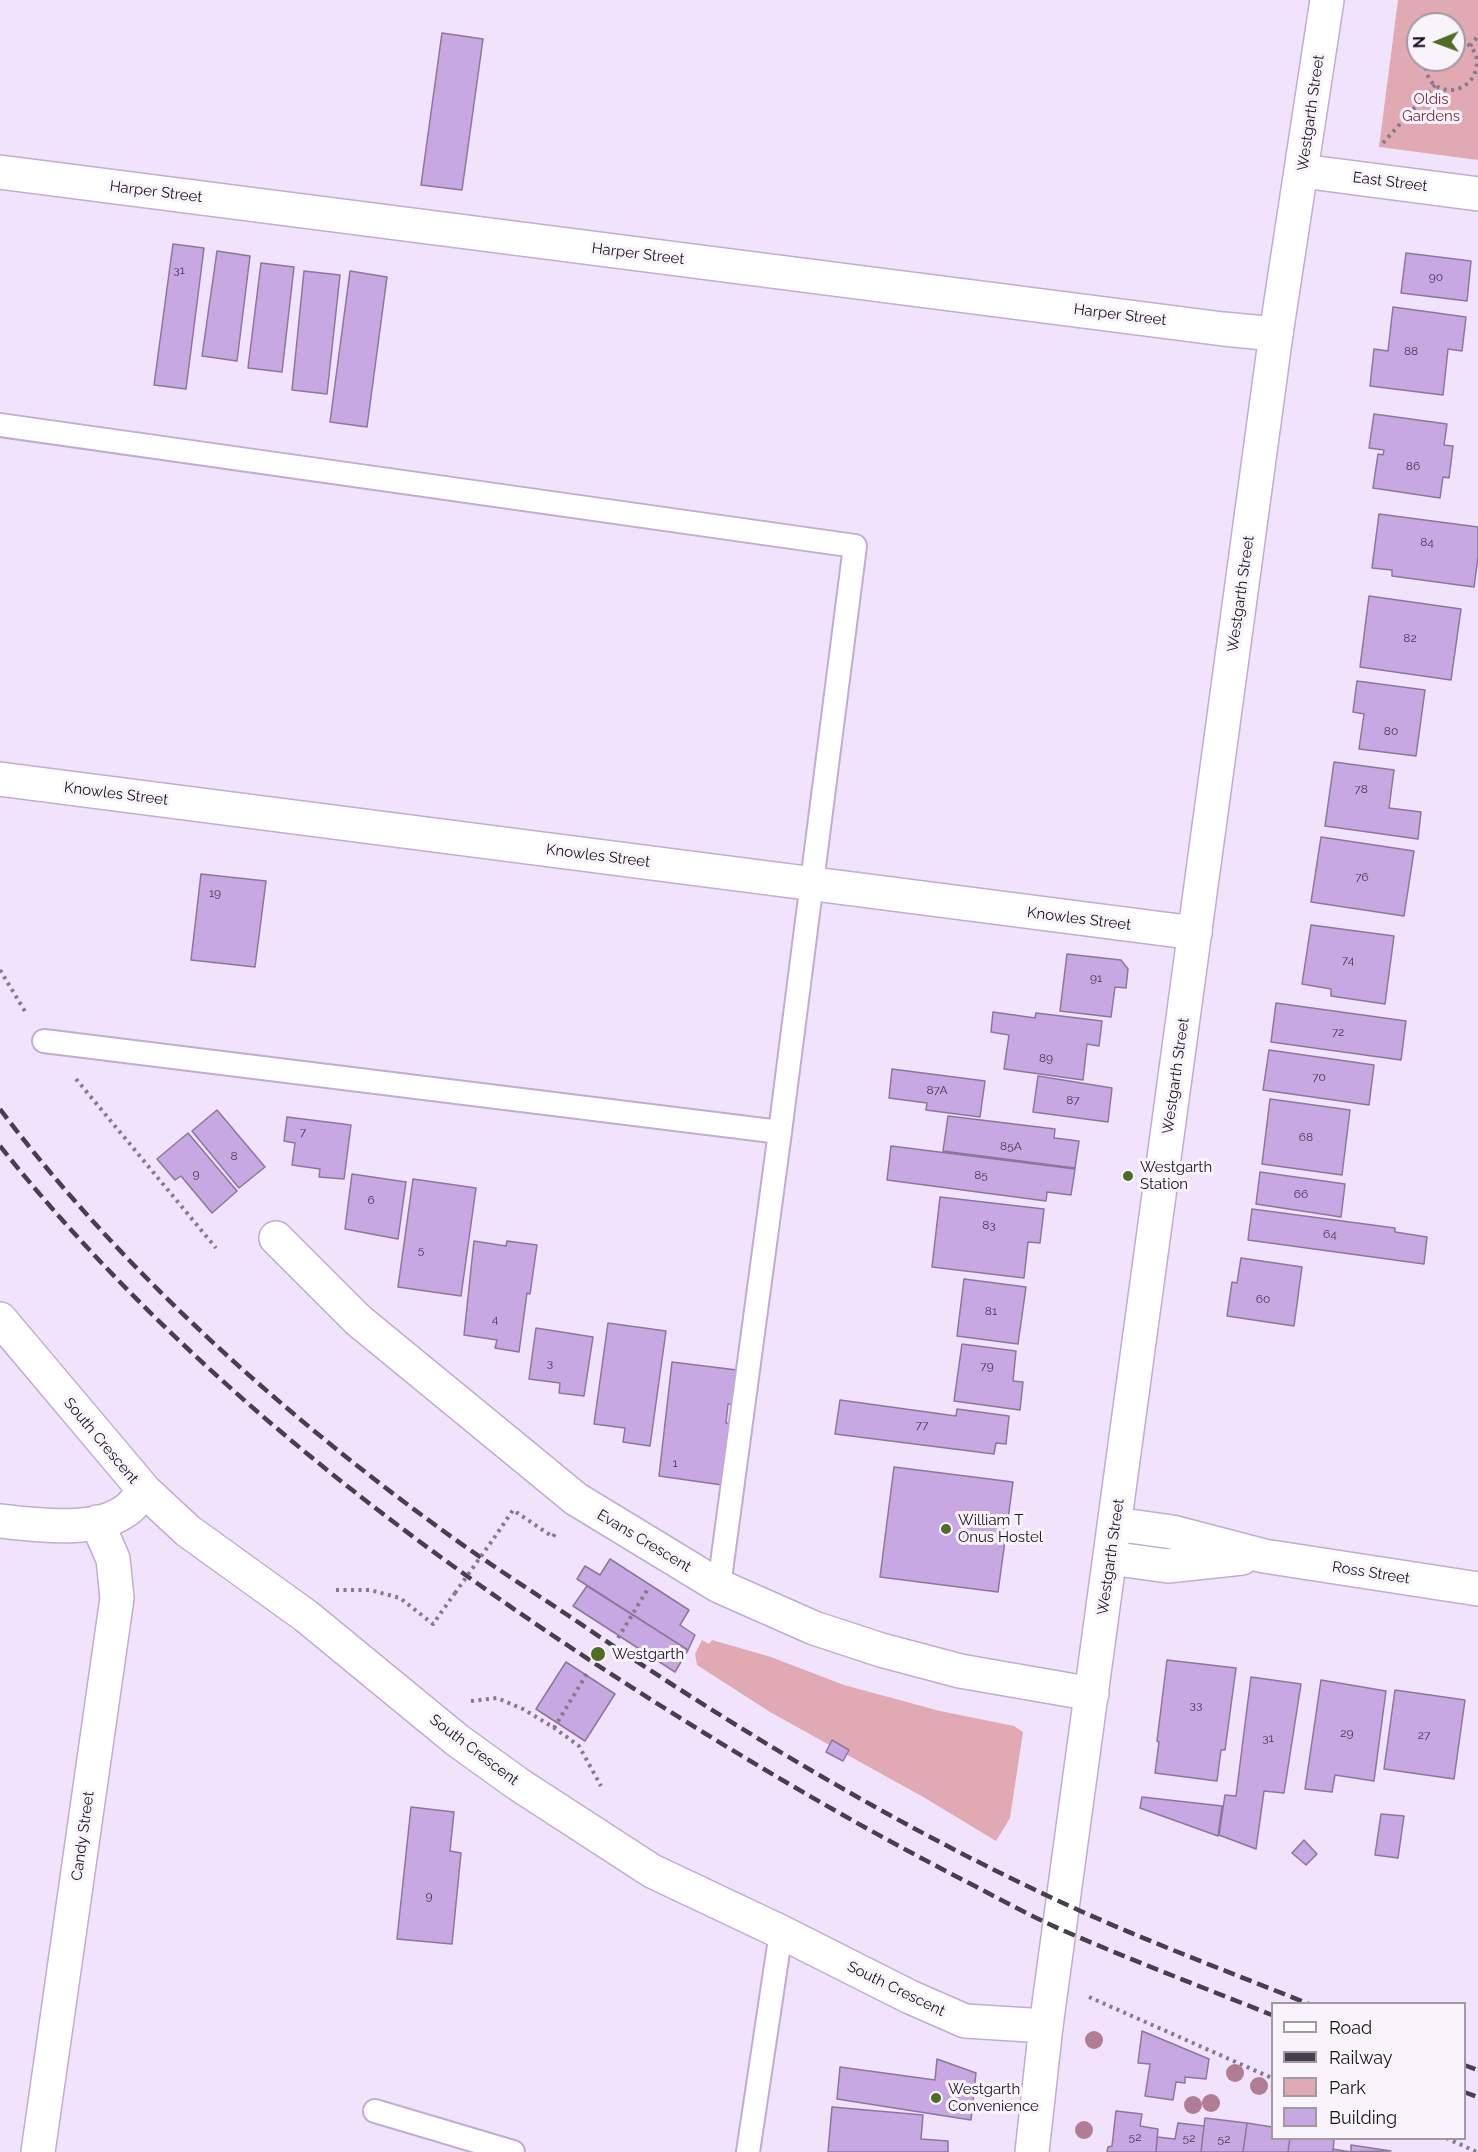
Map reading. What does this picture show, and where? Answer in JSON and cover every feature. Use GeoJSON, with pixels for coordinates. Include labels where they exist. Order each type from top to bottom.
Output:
{"type":"FeatureCollection","features":[{"type":"Feature","properties":{"kind":"street","name":"Westgarth Street"},"geometry":{"type":"LineString","coordinates":[[1032,2152],[1052,1981],[1276,334],[1327,0]]}},
{"type":"Feature","properties":{"kind":"street","name":"East Street"},"geometry":{"type":"LineString","coordinates":[[1302,171],[1478,194]]}},
{"type":"Feature","properties":{"kind":"street","name":"Harper Street"},"geometry":{"type":"LineString","coordinates":[[0,172],[1276,334]]}},
{"type":"Feature","properties":{"kind":"street","name":"Knowles Street"},"geometry":{"type":"LineString","coordinates":[[0,778],[1195,933]]}},
{"type":"Feature","properties":{"kind":"street","name":"Evans Crescent"},"geometry":{"type":"LineString","coordinates":[[276,1239],[358,1320],[576,1499],[719,1586],[814,1628],[881,1650],[960,1671],[1092,1694]]}},
{"type":"Feature","properties":{"kind":"street","name":"South Crescent"},"geometry":{"type":"LineString","coordinates":[[0,1319],[145,1491],[188,1531],[306,1616],[457,1740],[518,1784],[651,1871],[781,1932],[910,1997],[965,2021],[1046,2026]]}},
{"type":"Feature","properties":{"kind":"street"},"geometry":{"type":"LineString","coordinates":[[0,1521],[54,1527],[97,1522],[128,1509],[145,1491]]}},
{"type":"Feature","properties":{"kind":"street","name":"Candy Street"},"geometry":{"type":"LineString","coordinates":[[38,2152],[117,1598],[113,1559],[97,1522]]}},
{"type":"Feature","properties":{"kind":"street","name":"Ross Street"},"geometry":{"type":"LineString","coordinates":[[1115,1524],[1172,1532],[1264,1556],[1478,1589]]}},
{"type":"Feature","properties":{"kind":"street","name":"Ross Street"},"geometry":{"type":"LineString","coordinates":[[1110,1558],[1168,1566],[1264,1556]]}},
{"type":"Feature","properties":{"kind":"lane"},"geometry":{"type":"LineString","coordinates":[[0,425],[855,546],[719,1586]]}},
{"type":"Feature","properties":{"kind":"lane"},"geometry":{"type":"LineString","coordinates":[[44,1041],[780,1132]]}},
{"type":"Feature","properties":{"kind":"lane"},"geometry":{"type":"LineString","coordinates":[[748,2152],[781,1932]]}},
{"type":"Feature","properties":{"kind":"lane"},"geometry":{"type":"LineString","coordinates":[[375,2111],[513,2152]]}},
{"type":"Feature","properties":{"kind":"path"},"geometry":{"type":"LineString","coordinates":[[1470,46],[1478,36]]}},
{"type":"Feature","properties":{"kind":"path"},"geometry":{"type":"LineString","coordinates":[[1427,72],[1435,85],[1443,90],[1460,89],[1468,85],[1477,75],[1477,62],[1475,53],[1466,44]]}},
{"type":"Feature","properties":{"kind":"path"},"geometry":{"type":"LineString","coordinates":[[1379,147],[1435,85]]}},
{"type":"Feature","properties":{"kind":"path"},"geometry":{"type":"LineString","coordinates":[[0,970],[44,1041],[216,1248]]}},
{"type":"Feature","properties":{"kind":"path"},"geometry":{"type":"LineString","coordinates":[[330,1590],[370,1590],[400,1598],[434,1623],[513,1510],[553,1537]]}},
{"type":"Feature","properties":{"kind":"path"},"geometry":{"type":"LineString","coordinates":[[618,1638],[651,1584]]}},
{"type":"Feature","properties":{"kind":"path"},"geometry":{"type":"LineString","coordinates":[[554,1728],[588,1672]]}},
{"type":"Feature","properties":{"kind":"path"},"geometry":{"type":"LineString","coordinates":[[470,1701],[497,1698],[523,1709],[554,1728],[579,1746],[601,1786]]}},
{"type":"Feature","properties":{"kind":"path"},"geometry":{"type":"LineString","coordinates":[[1052,1981],[1271,2078]]}},
{"type":"Feature","properties":{"kind":"path"},"geometry":{"type":"LineString","coordinates":[[1448,2140],[1477,2152]]}},
{"type":"Feature","properties":{"kind":"green space","name":"Oldis Gardens"},"geometry":{"type":"Polygon","coordinates":[[[1398,0],[1478,0],[1478,160],[1379,147],[1398,0]]]}},
{"type":"Feature","properties":{"kind":"green space"},"geometry":{"type":"Polygon","coordinates":[[[702,1640],[709,1644],[712,1640],[771,1657],[844,1685],[940,1711],[1014,1726],[1023,1732],[1010,1818],[996,1841],[925,1798],[770,1712],[697,1665],[695,1654],[702,1640]]]}},
{"type":"Feature","properties":{"kind":"building"},"geometry":{"type":"Polygon","coordinates":[[[442,33],[483,39],[462,190],[421,185],[442,33]]]}},
{"type":"Feature","properties":{"kind":"building"},"geometry":{"type":"Polygon","coordinates":[[[173,244],[204,248],[186,389],[154,385],[173,244]]]}},
{"type":"Feature","properties":{"kind":"building"},"geometry":{"type":"Polygon","coordinates":[[[217,251],[250,256],[237,361],[202,356],[217,251]]]}},
{"type":"Feature","properties":{"kind":"building"},"geometry":{"type":"Polygon","coordinates":[[[1406,253],[1471,261],[1467,301],[1401,293],[1406,253]]]}},
{"type":"Feature","properties":{"kind":"building"},"geometry":{"type":"Polygon","coordinates":[[[261,263],[294,267],[282,372],[248,368],[261,263]]]}},
{"type":"Feature","properties":{"kind":"building"},"geometry":{"type":"Polygon","coordinates":[[[304,271],[340,275],[327,394],[292,390],[304,271]]]}},
{"type":"Feature","properties":{"kind":"building"},"geometry":{"type":"Polygon","coordinates":[[[350,271],[387,277],[367,427],[330,422],[350,271]]]}},
{"type":"Feature","properties":{"kind":"building"},"geometry":{"type":"Polygon","coordinates":[[[1393,307],[1466,317],[1462,351],[1448,349],[1443,395],[1370,386],[1374,349],[1388,351],[1393,307]]]}},
{"type":"Feature","properties":{"kind":"building"},"geometry":{"type":"Polygon","coordinates":[[[1374,414],[1447,424],[1444,445],[1453,446],[1449,478],[1443,477],[1440,498],[1373,488],[1378,454],[1383,455],[1384,450],[1369,448],[1374,414]]]}},
{"type":"Feature","properties":{"kind":"building"},"geometry":{"type":"Polygon","coordinates":[[[1379,514],[1478,527],[1478,557],[1474,587],[1392,576],[1392,570],[1372,568],[1379,514]]]}},
{"type":"Feature","properties":{"kind":"building"},"geometry":{"type":"Polygon","coordinates":[[[1369,596],[1461,609],[1451,680],[1360,667],[1369,596]]]}},
{"type":"Feature","properties":{"kind":"building"},"geometry":{"type":"Polygon","coordinates":[[[1357,681],[1425,690],[1416,756],[1359,749],[1364,714],[1353,712],[1357,681]]]}},
{"type":"Feature","properties":{"kind":"building"},"geometry":{"type":"Polygon","coordinates":[[[1334,762],[1394,770],[1389,808],[1421,812],[1418,839],[1325,826],[1334,762]]]}},
{"type":"Feature","properties":{"kind":"building"},"geometry":{"type":"Polygon","coordinates":[[[1321,837],[1414,851],[1404,916],[1311,902],[1321,837]]]}},
{"type":"Feature","properties":{"kind":"building"},"geometry":{"type":"Polygon","coordinates":[[[201,874],[266,881],[255,967],[191,960],[201,874]]]}},
{"type":"Feature","properties":{"kind":"building"},"geometry":{"type":"Polygon","coordinates":[[[1311,925],[1394,936],[1385,1004],[1331,996],[1331,989],[1302,984],[1311,925]]]}},
{"type":"Feature","properties":{"kind":"building"},"geometry":{"type":"Polygon","coordinates":[[[1067,954],[1121,960],[1128,969],[1126,988],[1115,987],[1111,1017],[1060,1011],[1067,954]]]}},
{"type":"Feature","properties":{"kind":"building"},"geometry":{"type":"Polygon","coordinates":[[[1276,1003],[1406,1021],[1401,1060],[1271,1042],[1276,1003]]]}},
{"type":"Feature","properties":{"kind":"building"},"geometry":{"type":"Polygon","coordinates":[[[993,1012],[1035,1018],[1036,1013],[1102,1021],[1099,1046],[1087,1044],[1083,1080],[1004,1069],[1009,1035],[991,1032],[993,1012]]]}},
{"type":"Feature","properties":{"kind":"building"},"geometry":{"type":"Polygon","coordinates":[[[1269,1050],[1374,1065],[1369,1105],[1263,1090],[1269,1050]]]}},
{"type":"Feature","properties":{"kind":"building"},"geometry":{"type":"Polygon","coordinates":[[[892,1069],[985,1081],[980,1117],[926,1110],[927,1103],[889,1098],[892,1069]]]}},
{"type":"Feature","properties":{"kind":"building"},"geometry":{"type":"Polygon","coordinates":[[[1038,1076],[1112,1088],[1108,1122],[1033,1112],[1038,1076]]]}},
{"type":"Feature","properties":{"kind":"building"},"geometry":{"type":"Polygon","coordinates":[[[1270,1099],[1350,1110],[1342,1175],[1262,1164],[1270,1099]]]}},
{"type":"Feature","properties":{"kind":"building"},"geometry":{"type":"Polygon","coordinates":[[[217,1110],[265,1167],[239,1188],[192,1131],[217,1110]]]}},
{"type":"Feature","properties":{"kind":"building"},"geometry":{"type":"Polygon","coordinates":[[[948,1116],[1055,1129],[1054,1138],[1079,1141],[1075,1168],[943,1151],[948,1116]]]}},
{"type":"Feature","properties":{"kind":"building"},"geometry":{"type":"Polygon","coordinates":[[[287,1117],[351,1125],[344,1179],[319,1177],[320,1169],[292,1165],[295,1143],[284,1141],[287,1117]]]}},
{"type":"Feature","properties":{"kind":"building"},"geometry":{"type":"Polygon","coordinates":[[[188,1133],[237,1191],[212,1213],[181,1176],[175,1180],[157,1159],[188,1133]]]}},
{"type":"Feature","properties":{"kind":"building"},"geometry":{"type":"Polygon","coordinates":[[[891,1146],[1075,1169],[1071,1195],[1047,1192],[1046,1201],[887,1180],[891,1146]]]}},
{"type":"Feature","properties":{"kind":"building"},"geometry":{"type":"Polygon","coordinates":[[[1260,1172],[1345,1184],[1341,1217],[1256,1204],[1260,1172]]]}},
{"type":"Feature","properties":{"kind":"building"},"geometry":{"type":"Polygon","coordinates":[[[352,1174],[406,1182],[398,1239],[345,1229],[352,1174]]]}},
{"type":"Feature","properties":{"kind":"building"},"geometry":{"type":"Polygon","coordinates":[[[413,1179],[476,1188],[461,1296],[398,1287],[413,1179]]]}},
{"type":"Feature","properties":{"kind":"building"},"geometry":{"type":"Polygon","coordinates":[[[940,1197],[1044,1209],[1040,1243],[1028,1242],[1024,1278],[932,1267],[940,1197]]]}},
{"type":"Feature","properties":{"kind":"building"},"geometry":{"type":"Polygon","coordinates":[[[1252,1209],[1395,1228],[1395,1232],[1427,1237],[1424,1264],[1248,1240],[1252,1209]]]}},
{"type":"Feature","properties":{"kind":"building"},"geometry":{"type":"Polygon","coordinates":[[[474,1241],[506,1246],[507,1241],[537,1245],[530,1294],[527,1293],[519,1352],[495,1348],[497,1340],[464,1335],[474,1241]]]}},
{"type":"Feature","properties":{"kind":"building"},"geometry":{"type":"Polygon","coordinates":[[[1241,1258],[1302,1267],[1294,1326],[1227,1316],[1232,1282],[1237,1283],[1241,1258]]]}},
{"type":"Feature","properties":{"kind":"building"},"geometry":{"type":"Polygon","coordinates":[[[964,1279],[1026,1287],[1018,1344],[957,1336],[964,1279]]]}},
{"type":"Feature","properties":{"kind":"building"},"geometry":{"type":"Polygon","coordinates":[[[608,1323],[666,1331],[650,1446],[623,1442],[625,1428],[594,1424],[608,1323]]]}},
{"type":"Feature","properties":{"kind":"building"},"geometry":{"type":"Polygon","coordinates":[[[536,1328],[593,1337],[584,1396],[559,1393],[560,1383],[529,1379],[536,1328]]]}},
{"type":"Feature","properties":{"kind":"building"},"geometry":{"type":"Polygon","coordinates":[[[962,1344],[1016,1351],[1013,1381],[1023,1382],[1020,1410],[954,1401],[962,1344]]]}},
{"type":"Feature","properties":{"kind":"building"},"geometry":{"type":"Polygon","coordinates":[[[672,1362],[737,1370],[733,1404],[728,1404],[726,1423],[730,1424],[722,1485],[659,1476],[672,1362]]]}},
{"type":"Feature","properties":{"kind":"building"},"geometry":{"type":"Polygon","coordinates":[[[840,1400],[956,1416],[957,1409],[1009,1416],[1006,1444],[996,1443],[994,1454],[835,1434],[840,1400]]]}},
{"type":"Feature","properties":{"kind":"building","name":"William T Onus Hostel"},"geometry":{"type":"Polygon","coordinates":[[[894,1467],[1013,1482],[998,1592],[880,1577],[894,1467]]]}},
{"type":"Feature","properties":{"kind":"building"},"geometry":{"type":"Polygon","coordinates":[[[610,1559],[689,1610],[680,1625],[695,1635],[688,1650],[577,1579],[585,1566],[600,1575],[610,1559]]]}},
{"type":"Feature","properties":{"kind":"building"},"geometry":{"type":"Polygon","coordinates":[[[587,1586],[688,1650],[675,1672],[573,1606],[587,1586]]]}},
{"type":"Feature","properties":{"kind":"building"},"geometry":{"type":"Polygon","coordinates":[[[1167,1660],[1236,1668],[1225,1750],[1221,1750],[1217,1781],[1155,1773],[1167,1660]]]}},
{"type":"Feature","properties":{"kind":"building"},"geometry":{"type":"Polygon","coordinates":[[[566,1662],[615,1694],[585,1741],[536,1709],[566,1662]]]}},
{"type":"Feature","properties":{"kind":"building"},"geometry":{"type":"Polygon","coordinates":[[[1251,1677],[1301,1684],[1284,1793],[1264,1791],[1256,1849],[1219,1835],[1225,1795],[1236,1796],[1251,1677]]]}},
{"type":"Feature","properties":{"kind":"building"},"geometry":{"type":"Polygon","coordinates":[[[1321,1680],[1386,1691],[1374,1781],[1335,1775],[1332,1792],[1305,1789],[1321,1680]]]}},
{"type":"Feature","properties":{"kind":"building"},"geometry":{"type":"Polygon","coordinates":[[[1395,1690],[1465,1700],[1454,1779],[1384,1769],[1395,1690]]]}},
{"type":"Feature","properties":{"kind":"building"},"geometry":{"type":"Polygon","coordinates":[[[832,1740],[849,1750],[843,1761],[826,1752],[832,1740]]]}},
{"type":"Feature","properties":{"kind":"building"},"geometry":{"type":"Polygon","coordinates":[[[1142,1797],[1222,1806],[1218,1836],[1140,1808],[1142,1797]]]}},
{"type":"Feature","properties":{"kind":"building"},"geometry":{"type":"Polygon","coordinates":[[[411,1807],[454,1812],[450,1851],[461,1853],[452,1944],[397,1939],[411,1807]]]}},
{"type":"Feature","properties":{"kind":"building"},"geometry":{"type":"Polygon","coordinates":[[[1381,1814],[1404,1816],[1398,1858],[1375,1855],[1381,1814]]]}},
{"type":"Feature","properties":{"kind":"building"},"geometry":{"type":"Polygon","coordinates":[[[1304,1840],[1317,1854],[1306,1865],[1292,1853],[1304,1840]]]}},
{"type":"Feature","properties":{"kind":"building"},"geometry":{"type":"Polygon","coordinates":[[[1142,2031],[1209,2059],[1206,2079],[1185,2077],[1185,2083],[1176,2082],[1173,2100],[1145,2096],[1150,2064],[1138,2063],[1142,2031]]]}},
{"type":"Feature","properties":{"kind":"building"},"geometry":{"type":"Polygon","coordinates":[[[937,2059],[976,2073],[971,2120],[837,2099],[840,2067],[935,2080],[937,2059]]]}},
{"type":"Feature","properties":{"kind":"building"},"geometry":{"type":"Polygon","coordinates":[[[832,2107],[923,2115],[921,2139],[948,2141],[948,2152],[828,2152],[832,2107]]]}},
{"type":"Feature","properties":{"kind":"building"},"geometry":{"type":"Polygon","coordinates":[[[1116,2111],[1142,2114],[1140,2126],[1158,2129],[1156,2152],[1107,2152],[1108,2147],[1112,2146],[1116,2111]]]}},
{"type":"Feature","properties":{"kind":"building"},"geometry":{"type":"Polygon","coordinates":[[[1205,2118],[1247,2123],[1243,2152],[1201,2152],[1205,2118]]]}},
{"type":"Feature","properties":{"kind":"building"},"geometry":{"type":"Polygon","coordinates":[[[1178,2123],[1204,2126],[1201,2152],[1156,2152],[1157,2137],[1175,2139],[1178,2123]]]}},
{"type":"Feature","properties":{"kind":"building"},"geometry":{"type":"Polygon","coordinates":[[[1247,2123],[1271,2127],[1271,2140],[1290,2140],[1288,2152],[1243,2152],[1247,2123]]]}},
{"type":"Feature","properties":{"kind":"building"},"geometry":{"type":"Polygon","coordinates":[[[1290,2140],[1334,2140],[1333,2152],[1288,2152],[1290,2140]]]}},
{"type":"Feature","properties":{"kind":"building"},"geometry":{"type":"Polygon","coordinates":[[[1351,2145],[1391,2151],[1351,2152],[1351,2145]]]}},
{"type":"Feature","properties":{"kind":"building"},"geometry":{"type":"Polygon","coordinates":[[[1333,2149],[1349,2152],[1333,2152],[1333,2149]]]}},
{"type":"Feature","properties":{"kind":"railway"},"geometry":{"type":"LineString","coordinates":[[0,1109],[97,1226],[206,1336],[263,1387],[381,1485],[473,1552],[688,1695],[872,1805],[999,1872],[1093,1917],[1304,2002]]}},
{"type":"Feature","properties":{"kind":"railway"},"geometry":{"type":"LineString","coordinates":[[0,1146],[75,1234],[155,1317],[239,1396],[327,1470],[419,1541],[513,1608],[706,1734],[904,1849],[1062,1930],[1271,2015]]}},
{"type":"Feature","properties":{"kind":"railway"},"geometry":{"type":"LineString","coordinates":[[1466,2066],[1478,2070]]}},
{"type":"Feature","properties":{"kind":"railway"},"geometry":{"type":"LineString","coordinates":[[1466,2093],[1478,2097]]}},
{"type":"Feature","properties":{"kind":"place","name":"Westgarth Station"},"geometry":{"type":"Point","coordinates":[1128,1176]}},
{"type":"Feature","properties":{"kind":"place","name":"William T Onus Hostel"},"geometry":{"type":"Point","coordinates":[946,1529]}},
{"type":"Feature","properties":{"kind":"place","name":"Westgarth"},"geometry":{"type":"Point","coordinates":[598,1654]}},
{"type":"Feature","properties":{"kind":"place","name":"Westgarth Convenience"},"geometry":{"type":"Point","coordinates":[936,2098]}}]}
